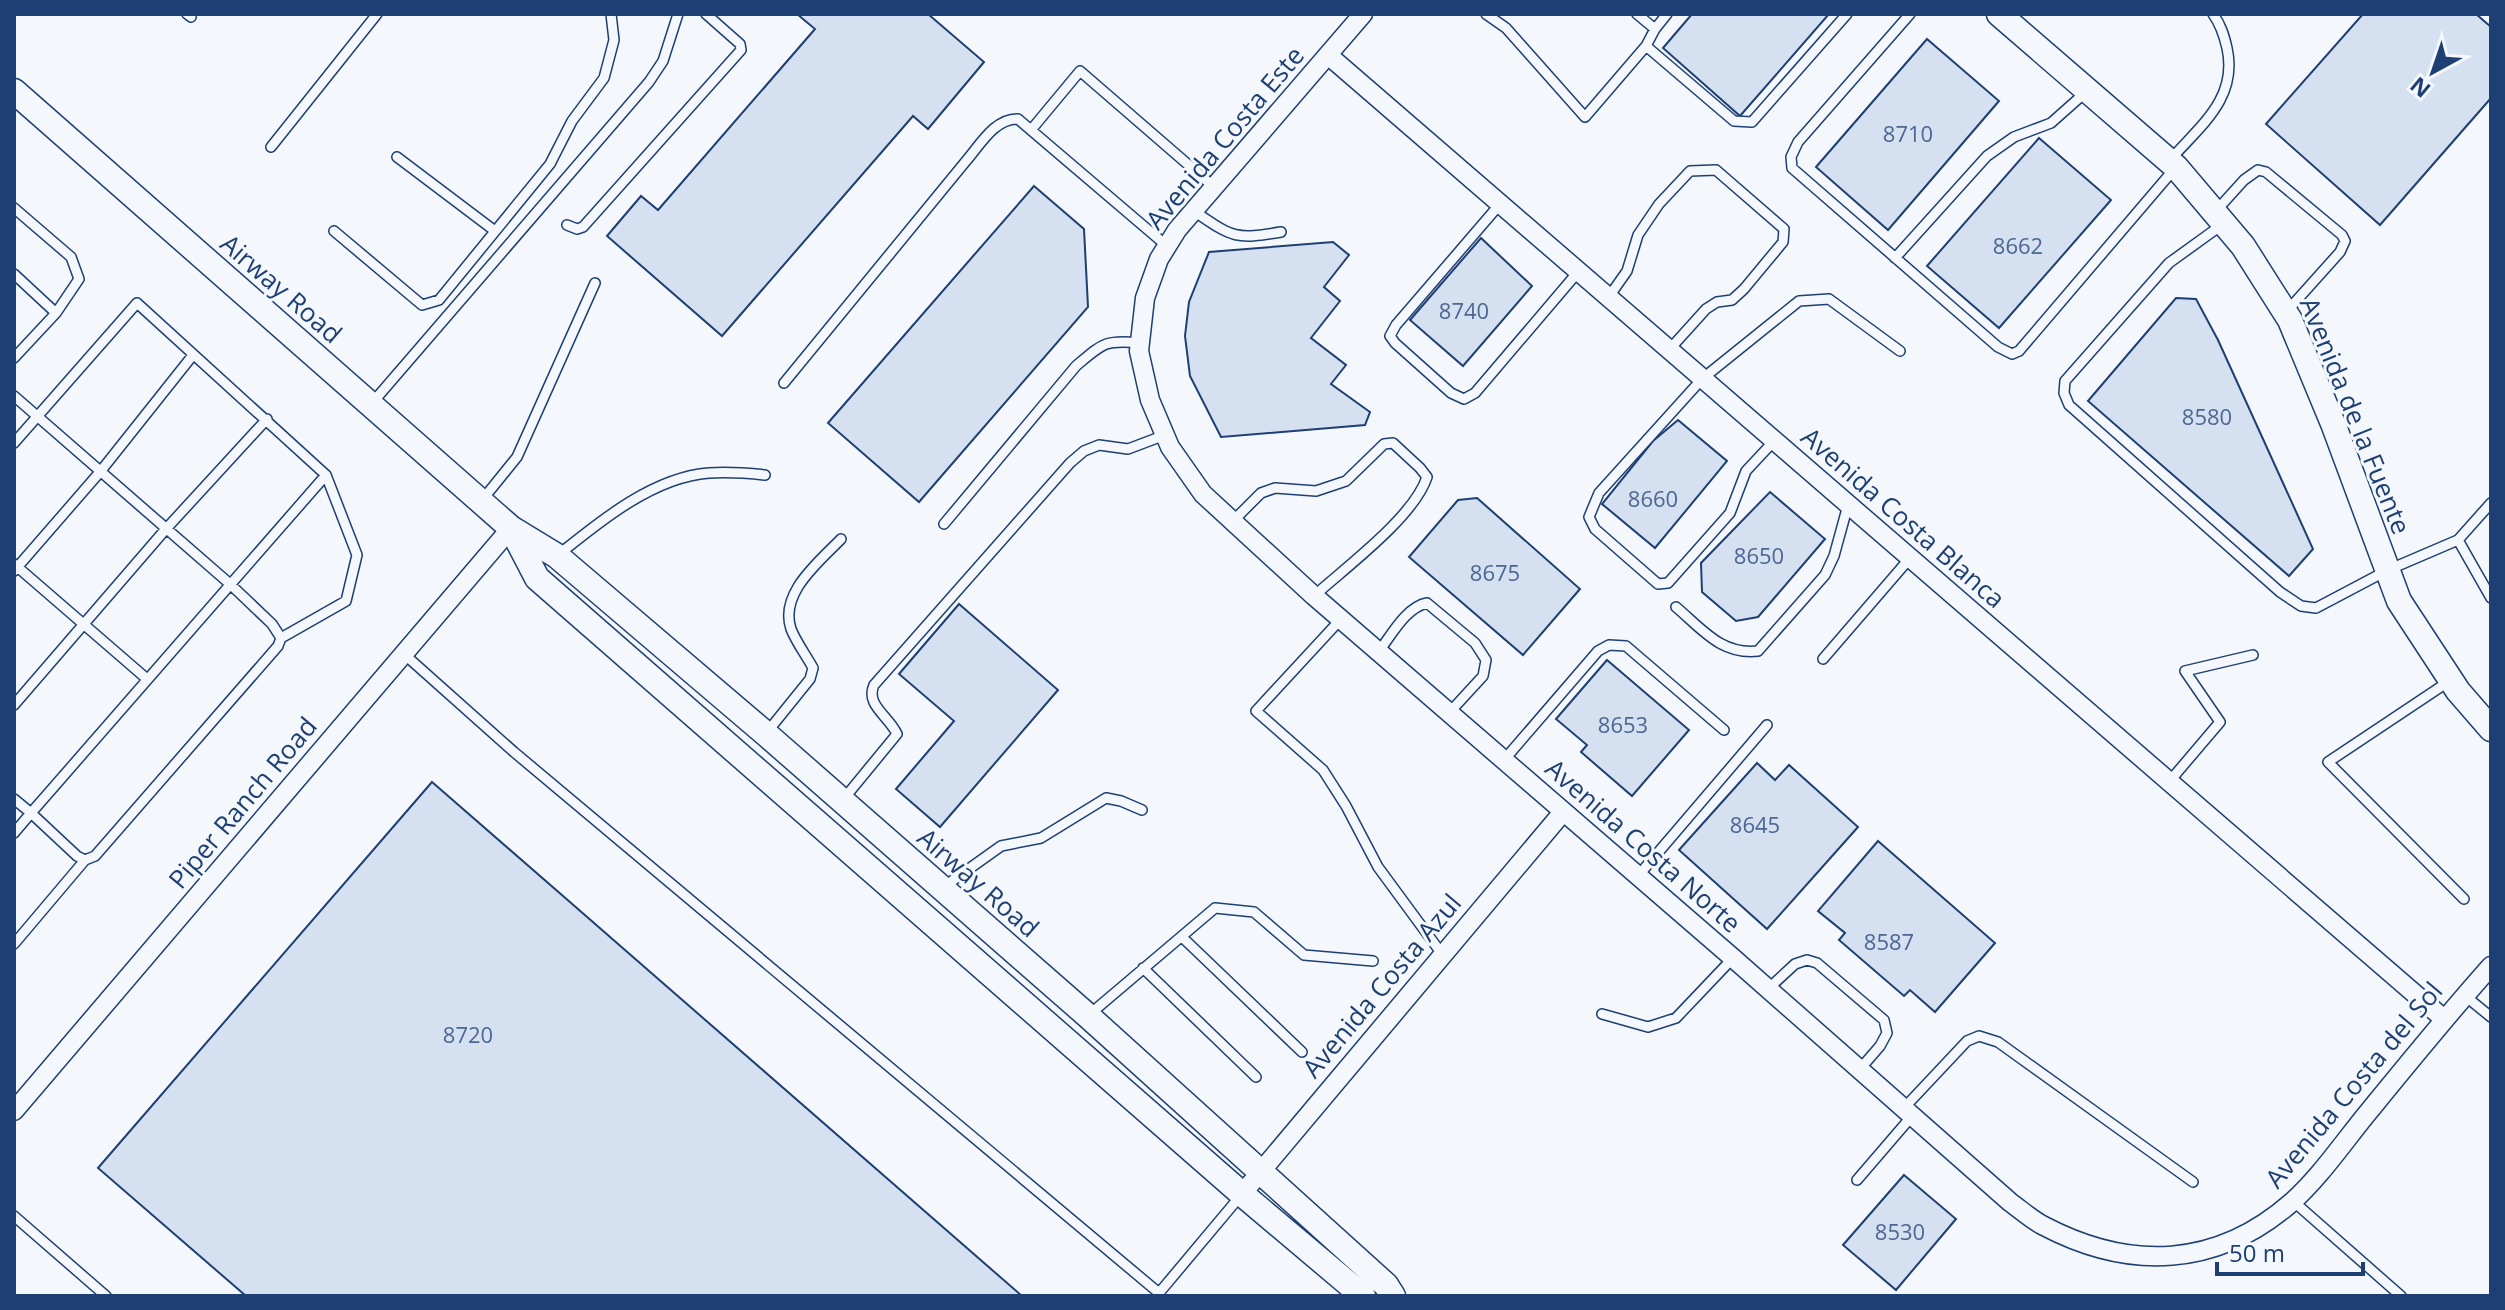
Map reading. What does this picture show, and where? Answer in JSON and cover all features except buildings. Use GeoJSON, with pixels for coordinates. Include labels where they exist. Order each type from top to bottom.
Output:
{"type":"FeatureCollection","features":[{"type":"Feature","properties":{"kind":"street","name":"Avenida Costa Este"},"geometry":{"type":"LineString","coordinates":[[1150,400],[1139,351],[1145,298],[1159,259],[1194,211],[1363,14]]}},
{"type":"Feature","properties":{"kind":"street","name":"Avenida de la Fuente"},"geometry":{"type":"LineString","coordinates":[[1999,14],[2172,164],[2243,246],[2286,313],[2334,426],[2399,601],[2451,680],[2491,729]]}},
{"type":"Feature","properties":{"kind":"street","name":"Avenida Costa Blanca"},"geometry":{"type":"LineString","coordinates":[[1328,55],[2444,1019]]}},
{"type":"Feature","properties":{"kind":"street","name":"Airway Road"},"geometry":{"type":"LineString","coordinates":[[14,91],[511,528],[557,556],[766,734],[1261,1171],[1386,1285],[1393,1296]]}},
{"type":"Feature","properties":{"kind":"street","name":"Avenida Costa Norte"},"geometry":{"type":"LineString","coordinates":[[1150,400],[1170,447],[1203,494],[1314,596],[2010,1202],[2042,1225],[2091,1247],[2131,1256],[2159,1257]]}},
{"type":"Feature","properties":{"kind":"street","name":"Airway Road"},"geometry":{"type":"LineString","coordinates":[[511,528],[537,578],[1363,1296]]}},
{"type":"Feature","properties":{"kind":"street","name":"Piper Ranch Road"},"geometry":{"type":"LineString","coordinates":[[14,1111],[511,528]]}},
{"type":"Feature","properties":{"kind":"street","name":"Avenida Costa Azul"},"geometry":{"type":"LineString","coordinates":[[1242,1194],[1563,812]]}},
{"type":"Feature","properties":{"kind":"street","name":"Avenida Costa del Sol"},"geometry":{"type":"LineString","coordinates":[[2159,1257],[2210,1250],[2262,1225],[2293,1201],[2491,966]]}},
{"type":"Feature","properties":{"kind":"lane"},"geometry":{"type":"LineString","coordinates":[[271,147],[377,14]]}},
{"type":"Feature","properties":{"kind":"lane"},"geometry":{"type":"LineString","coordinates":[[334,231],[422,305],[439,300],[550,164],[572,121],[604,78],[614,40],[611,14]]}},
{"type":"Feature","properties":{"kind":"lane"},"geometry":{"type":"LineString","coordinates":[[370,405],[649,82],[663,61],[678,14]]}},
{"type":"Feature","properties":{"kind":"lane"},"geometry":{"type":"LineString","coordinates":[[567,225],[577,229],[583,227],[741,50],[740,44],[706,14]]}},
{"type":"Feature","properties":{"kind":"lane"},"geometry":{"type":"LineString","coordinates":[[1486,14],[1506,28],[1585,117],[1646,46],[1667,14]]}},
{"type":"Feature","properties":{"kind":"lane"},"geometry":{"type":"LineString","coordinates":[[1637,14],[1655,29]]}},
{"type":"Feature","properties":{"kind":"lane"},"geometry":{"type":"LineString","coordinates":[[1646,46],[1734,121],[1752,122],[1847,14]]}},
{"type":"Feature","properties":{"kind":"lane"},"geometry":{"type":"LineString","coordinates":[[1910,14],[1798,142],[1791,157],[1792,168],[1998,347],[2012,354],[2019,351],[2220,103],[2229,78],[2230,63],[2220,17]]}},
{"type":"Feature","properties":{"kind":"lane"},"geometry":{"type":"LineString","coordinates":[[1031,130],[1080,71],[1214,187]]}},
{"type":"Feature","properties":{"kind":"lane"},"geometry":{"type":"LineString","coordinates":[[1895,258],[1987,156],[2014,137],[2051,123],[2087,91]]}},
{"type":"Feature","properties":{"kind":"lane"},"geometry":{"type":"LineString","coordinates":[[784,383],[996,126],[1009,119],[1018,119],[1167,246]]}},
{"type":"Feature","properties":{"kind":"lane"},"geometry":{"type":"LineString","coordinates":[[397,157],[495,231]]}},
{"type":"Feature","properties":{"kind":"lane"},"geometry":{"type":"LineString","coordinates":[[1608,298],[1627,271],[1638,235],[1659,204],[1690,171],[1716,170],[1784,229],[1783,242],[1744,289],[1732,300],[1717,302],[1706,309],[1669,350]]}},
{"type":"Feature","properties":{"kind":"lane"},"geometry":{"type":"LineString","coordinates":[[2286,313],[2340,252],[2345,241],[2342,235],[2266,172],[2258,170],[2244,180],[2219,218],[2169,263],[2065,381],[2064,393],[2069,405],[2280,592],[2301,606],[2316,608],[2388,570],[2458,540],[2491,503]]}},
{"type":"Feature","properties":{"kind":"lane"},"geometry":{"type":"LineString","coordinates":[[1500,204],[1396,325],[1390,336],[1451,393],[1464,399],[1475,393],[1578,272]]}},
{"type":"Feature","properties":{"kind":"lane"},"geometry":{"type":"LineString","coordinates":[[14,208],[71,257],[79,279],[56,313],[14,358]]}},
{"type":"Feature","properties":{"kind":"lane"},"geometry":{"type":"LineString","coordinates":[[1194,211],[1229,235],[1252,237],[1281,232]]}},
{"type":"Feature","properties":{"kind":"lane"},"geometry":{"type":"LineString","coordinates":[[14,274],[56,313]]}},
{"type":"Feature","properties":{"kind":"lane"},"geometry":{"type":"LineString","coordinates":[[481,502],[517,457],[595,283]]}},
{"type":"Feature","properties":{"kind":"lane"},"geometry":{"type":"LineString","coordinates":[[1774,441],[1746,471],[1730,513],[1668,583],[1658,584],[1640,569],[1595,529],[1589,517],[1599,493],[1702,379],[1799,301],[1829,299],[1900,351]]}},
{"type":"Feature","properties":{"kind":"lane"},"geometry":{"type":"LineString","coordinates":[[14,443],[137,303],[326,475],[357,555],[346,601],[281,638],[278,646],[95,856],[85,860],[14,944]]}},
{"type":"Feature","properties":{"kind":"lane"},"geometry":{"type":"LineString","coordinates":[[944,524],[1076,366],[1098,347],[1115,340],[1140,343]]}},
{"type":"Feature","properties":{"kind":"lane"},"geometry":{"type":"LineString","coordinates":[[147,679],[15,567],[100,472],[193,355]]}},
{"type":"Feature","properties":{"kind":"lane"},"geometry":{"type":"LineString","coordinates":[[14,396],[230,584],[272,624],[281,638]]}},
{"type":"Feature","properties":{"kind":"lane"},"geometry":{"type":"LineString","coordinates":[[14,705],[165,530],[267,419]]}},
{"type":"Feature","properties":{"kind":"lane"},"geometry":{"type":"LineString","coordinates":[[842,801],[897,734],[892,723],[871,701],[874,685],[1070,463],[1084,451],[1099,445],[1128,449],[1165,435]]}},
{"type":"Feature","properties":{"kind":"lane"},"geometry":{"type":"LineString","coordinates":[[1234,520],[1261,493],[1275,488],[1316,491],[1346,481],[1384,444],[1393,443],[1420,468],[1427,477],[1422,492],[1389,528],[1314,596]]}},
{"type":"Feature","properties":{"kind":"lane"},"geometry":{"type":"LineString","coordinates":[[557,556],[597,524],[657,487],[706,473],[765,475]]}},
{"type":"Feature","properties":{"kind":"lane"},"geometry":{"type":"LineString","coordinates":[[14,833],[326,475]]}},
{"type":"Feature","properties":{"kind":"lane"},"geometry":{"type":"LineString","coordinates":[[1676,607],[1722,646],[1735,652],[1758,651],[1825,575],[1834,556],[1848,505]]}},
{"type":"Feature","properties":{"kind":"lane"},"geometry":{"type":"LineString","coordinates":[[766,734],[810,679],[813,668],[791,629],[788,608],[801,581],[841,539]]}},
{"type":"Feature","properties":{"kind":"lane"},"geometry":{"type":"LineString","coordinates":[[2458,540],[2491,598]]}},
{"type":"Feature","properties":{"kind":"lane"},"geometry":{"type":"LineString","coordinates":[[1823,659],[1910,558]]}},
{"type":"Feature","properties":{"kind":"lane"},"geometry":{"type":"LineString","coordinates":[[1379,651],[1409,613],[1419,604],[1427,603],[1475,643],[1486,660],[1483,676],[1449,713]]}},
{"type":"Feature","properties":{"kind":"lane"},"geometry":{"type":"LineString","coordinates":[[1341,619],[1256,711],[1323,770],[1378,867],[1442,954]]}},
{"type":"Feature","properties":{"kind":"lane"},"geometry":{"type":"LineString","coordinates":[[1504,760],[1598,651],[1609,645],[1626,646],[1724,730]]}},
{"type":"Feature","properties":{"kind":"lane"},"geometry":{"type":"LineString","coordinates":[[404,654],[545,778],[1161,1295],[1242,1194]]}},
{"type":"Feature","properties":{"kind":"lane"},"geometry":{"type":"LineString","coordinates":[[2169,782],[2220,722],[2185,671],[2253,655]]}},
{"type":"Feature","properties":{"kind":"lane"},"geometry":{"type":"LineString","coordinates":[[2451,680],[2328,762],[2464,899]]}},
{"type":"Feature","properties":{"kind":"lane"},"geometry":{"type":"LineString","coordinates":[[1638,876],[1767,725]]}},
{"type":"Feature","properties":{"kind":"lane"},"geometry":{"type":"LineString","coordinates":[[942,888],[1001,846],[1041,838],[1106,798],[1142,810]]}},
{"type":"Feature","properties":{"kind":"lane"},"geometry":{"type":"LineString","coordinates":[[14,799],[85,860]]}},
{"type":"Feature","properties":{"kind":"lane"},"geometry":{"type":"LineString","coordinates":[[1088,1016],[1215,908],[1254,912],[1304,955],[1373,961]]}},
{"type":"Feature","properties":{"kind":"lane"},"geometry":{"type":"LineString","coordinates":[[1182,937],[1302,1052]]}},
{"type":"Feature","properties":{"kind":"lane"},"geometry":{"type":"LineString","coordinates":[[1602,1014],[1648,1027],[1676,1018],[1733,958]]}},
{"type":"Feature","properties":{"kind":"lane"},"geometry":{"type":"LineString","coordinates":[[1768,989],[1795,964],[1807,960],[1817,963],[1884,1020],[1887,1033],[1860,1069]]}},
{"type":"Feature","properties":{"kind":"lane"},"geometry":{"type":"LineString","coordinates":[[1143,968],[1256,1077]]}},
{"type":"Feature","properties":{"kind":"lane"},"geometry":{"type":"LineString","coordinates":[[2464,995],[2491,1017]]}},
{"type":"Feature","properties":{"kind":"lane"},"geometry":{"type":"LineString","coordinates":[[1857,1180],[1967,1041],[1979,1036],[1998,1042],[2193,1182]]}},
{"type":"Feature","properties":{"kind":"lane"},"geometry":{"type":"LineString","coordinates":[[2293,1201],[2401,1296]]}},
{"type":"Feature","properties":{"kind":"lane"},"geometry":{"type":"LineString","coordinates":[[14,1216],[106,1296]]}}]}
